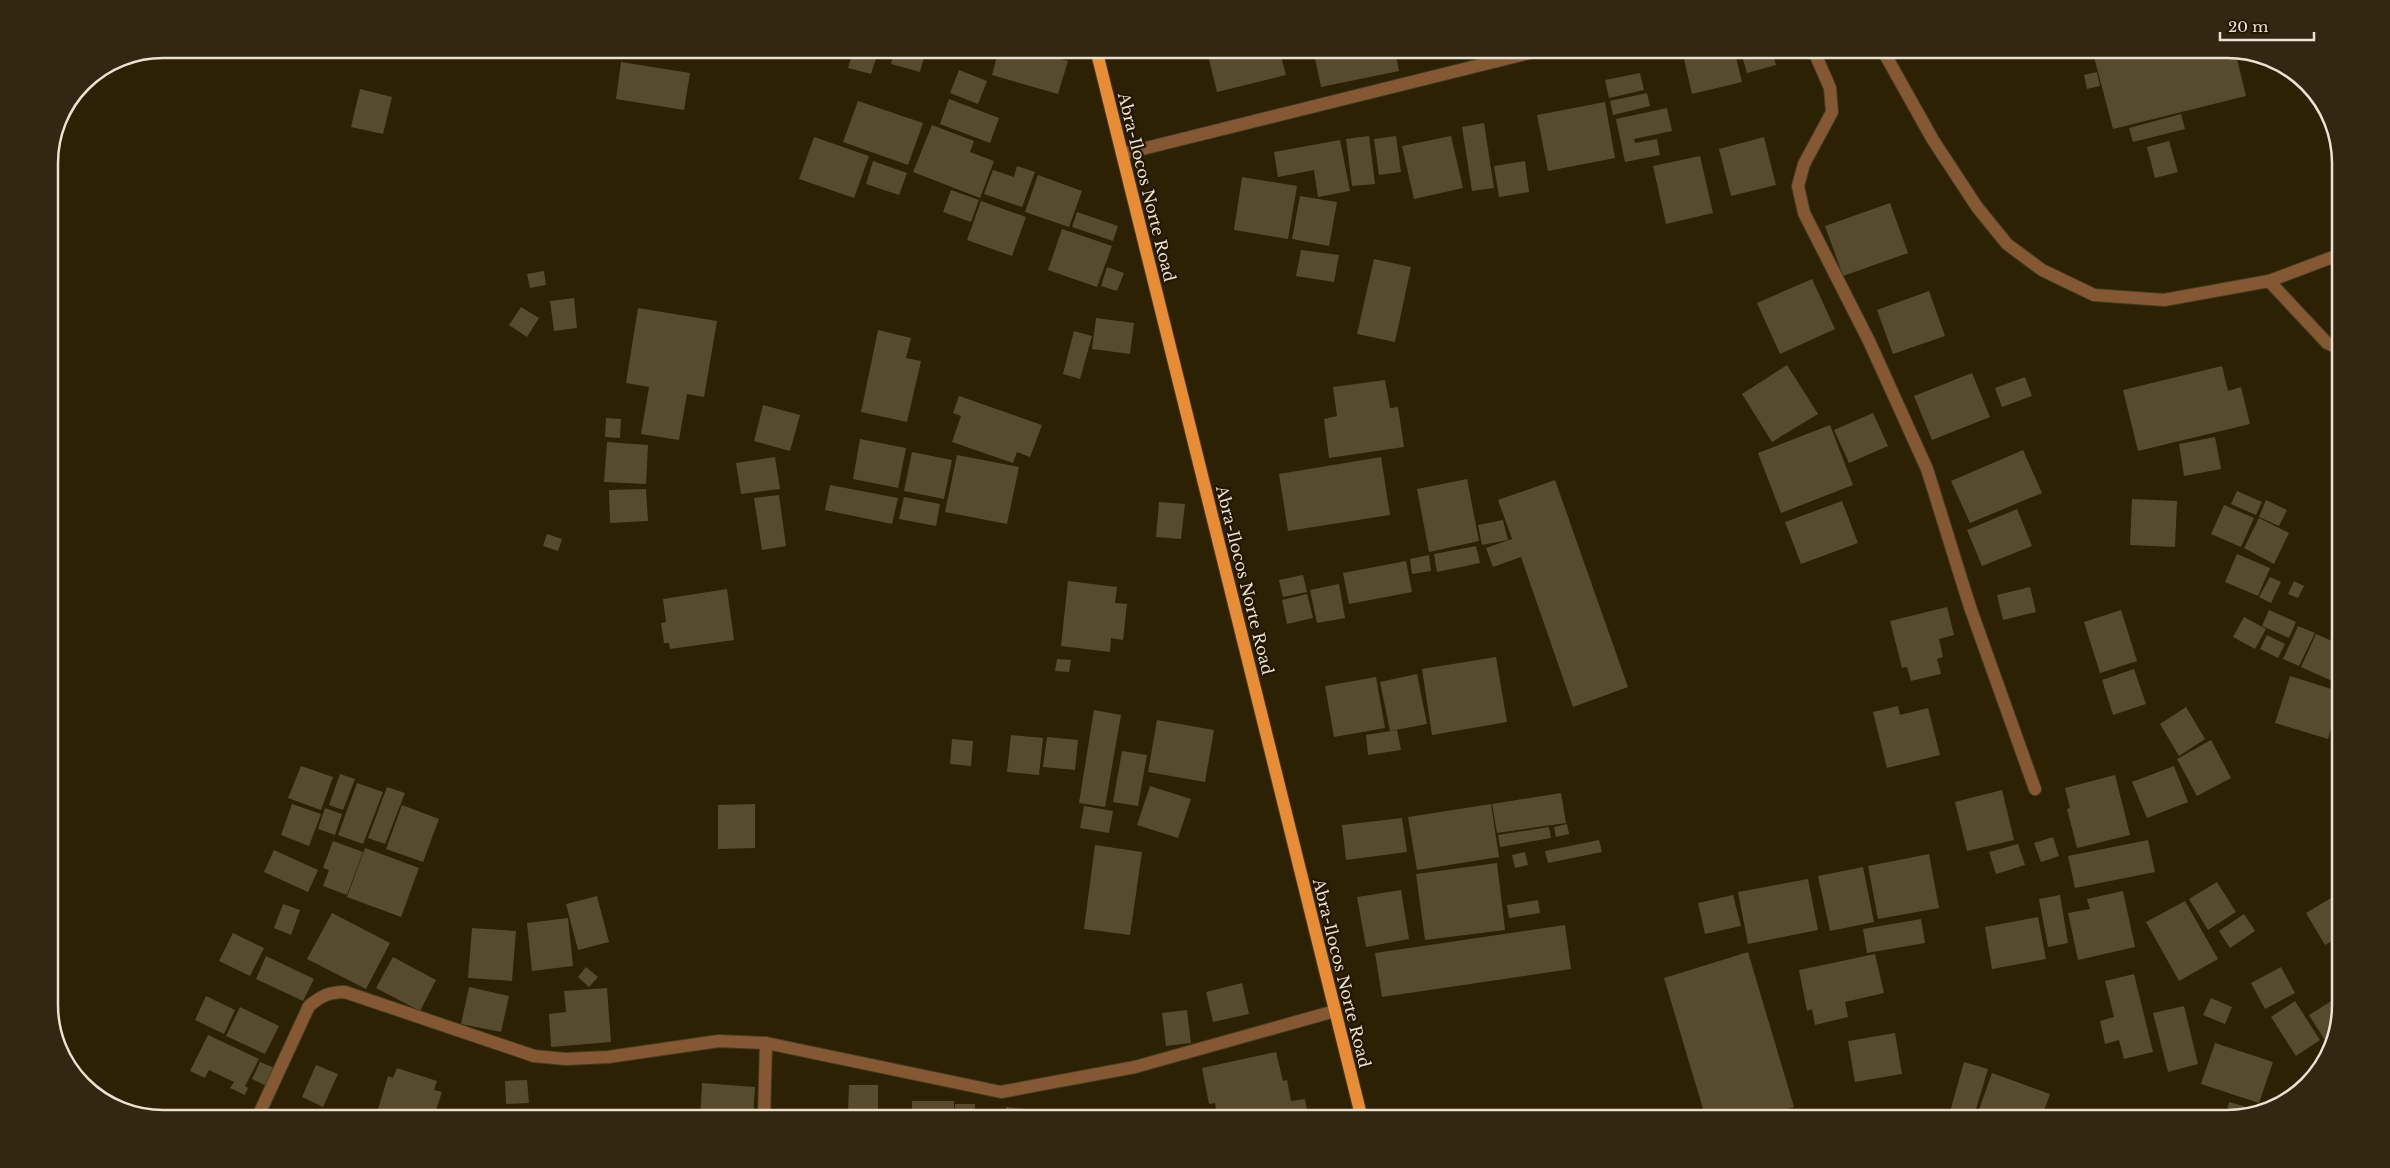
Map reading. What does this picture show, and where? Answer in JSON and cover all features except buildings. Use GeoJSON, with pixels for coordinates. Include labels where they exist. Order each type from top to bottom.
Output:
{"type":"FeatureCollection","features":[{"type":"Feature","properties":{"kind":"main road","name":"Abra-Ilocos Norte Road"},"geometry":{"type":"LineString","coordinates":[[1098,58],[1360,1110]]}},
{"type":"Feature","properties":{"kind":"street"},"geometry":{"type":"LineString","coordinates":[[1122,154],[1509,58]]}},
{"type":"Feature","properties":{"kind":"street"},"geometry":{"type":"LineString","coordinates":[[1818,58],[1830,88],[1832,112],[1804,164],[1798,186],[1804,213],[1869,341],[1926,469],[1970,607],[2035,789]]}},
{"type":"Feature","properties":{"kind":"street"},"geometry":{"type":"LineString","coordinates":[[1887,58],[1933,140],[1977,207],[2007,244],[2042,270],[2094,295],[2164,300],[2269,281],[2332,257]]}},
{"type":"Feature","properties":{"kind":"street"},"geometry":{"type":"LineString","coordinates":[[2269,281],[2327,343],[2332,345]]}},
{"type":"Feature","properties":{"kind":"street"},"geometry":{"type":"LineString","coordinates":[[261,1110],[309,1006],[321,996],[331,992],[345,992],[534,1056],[566,1059],[608,1057],[719,1041],[766,1043],[1001,1092],[1135,1067],[1335,1011]]}},
{"type":"Feature","properties":{"kind":"street"},"geometry":{"type":"LineString","coordinates":[[764,1110],[766,1043]]}}]}
